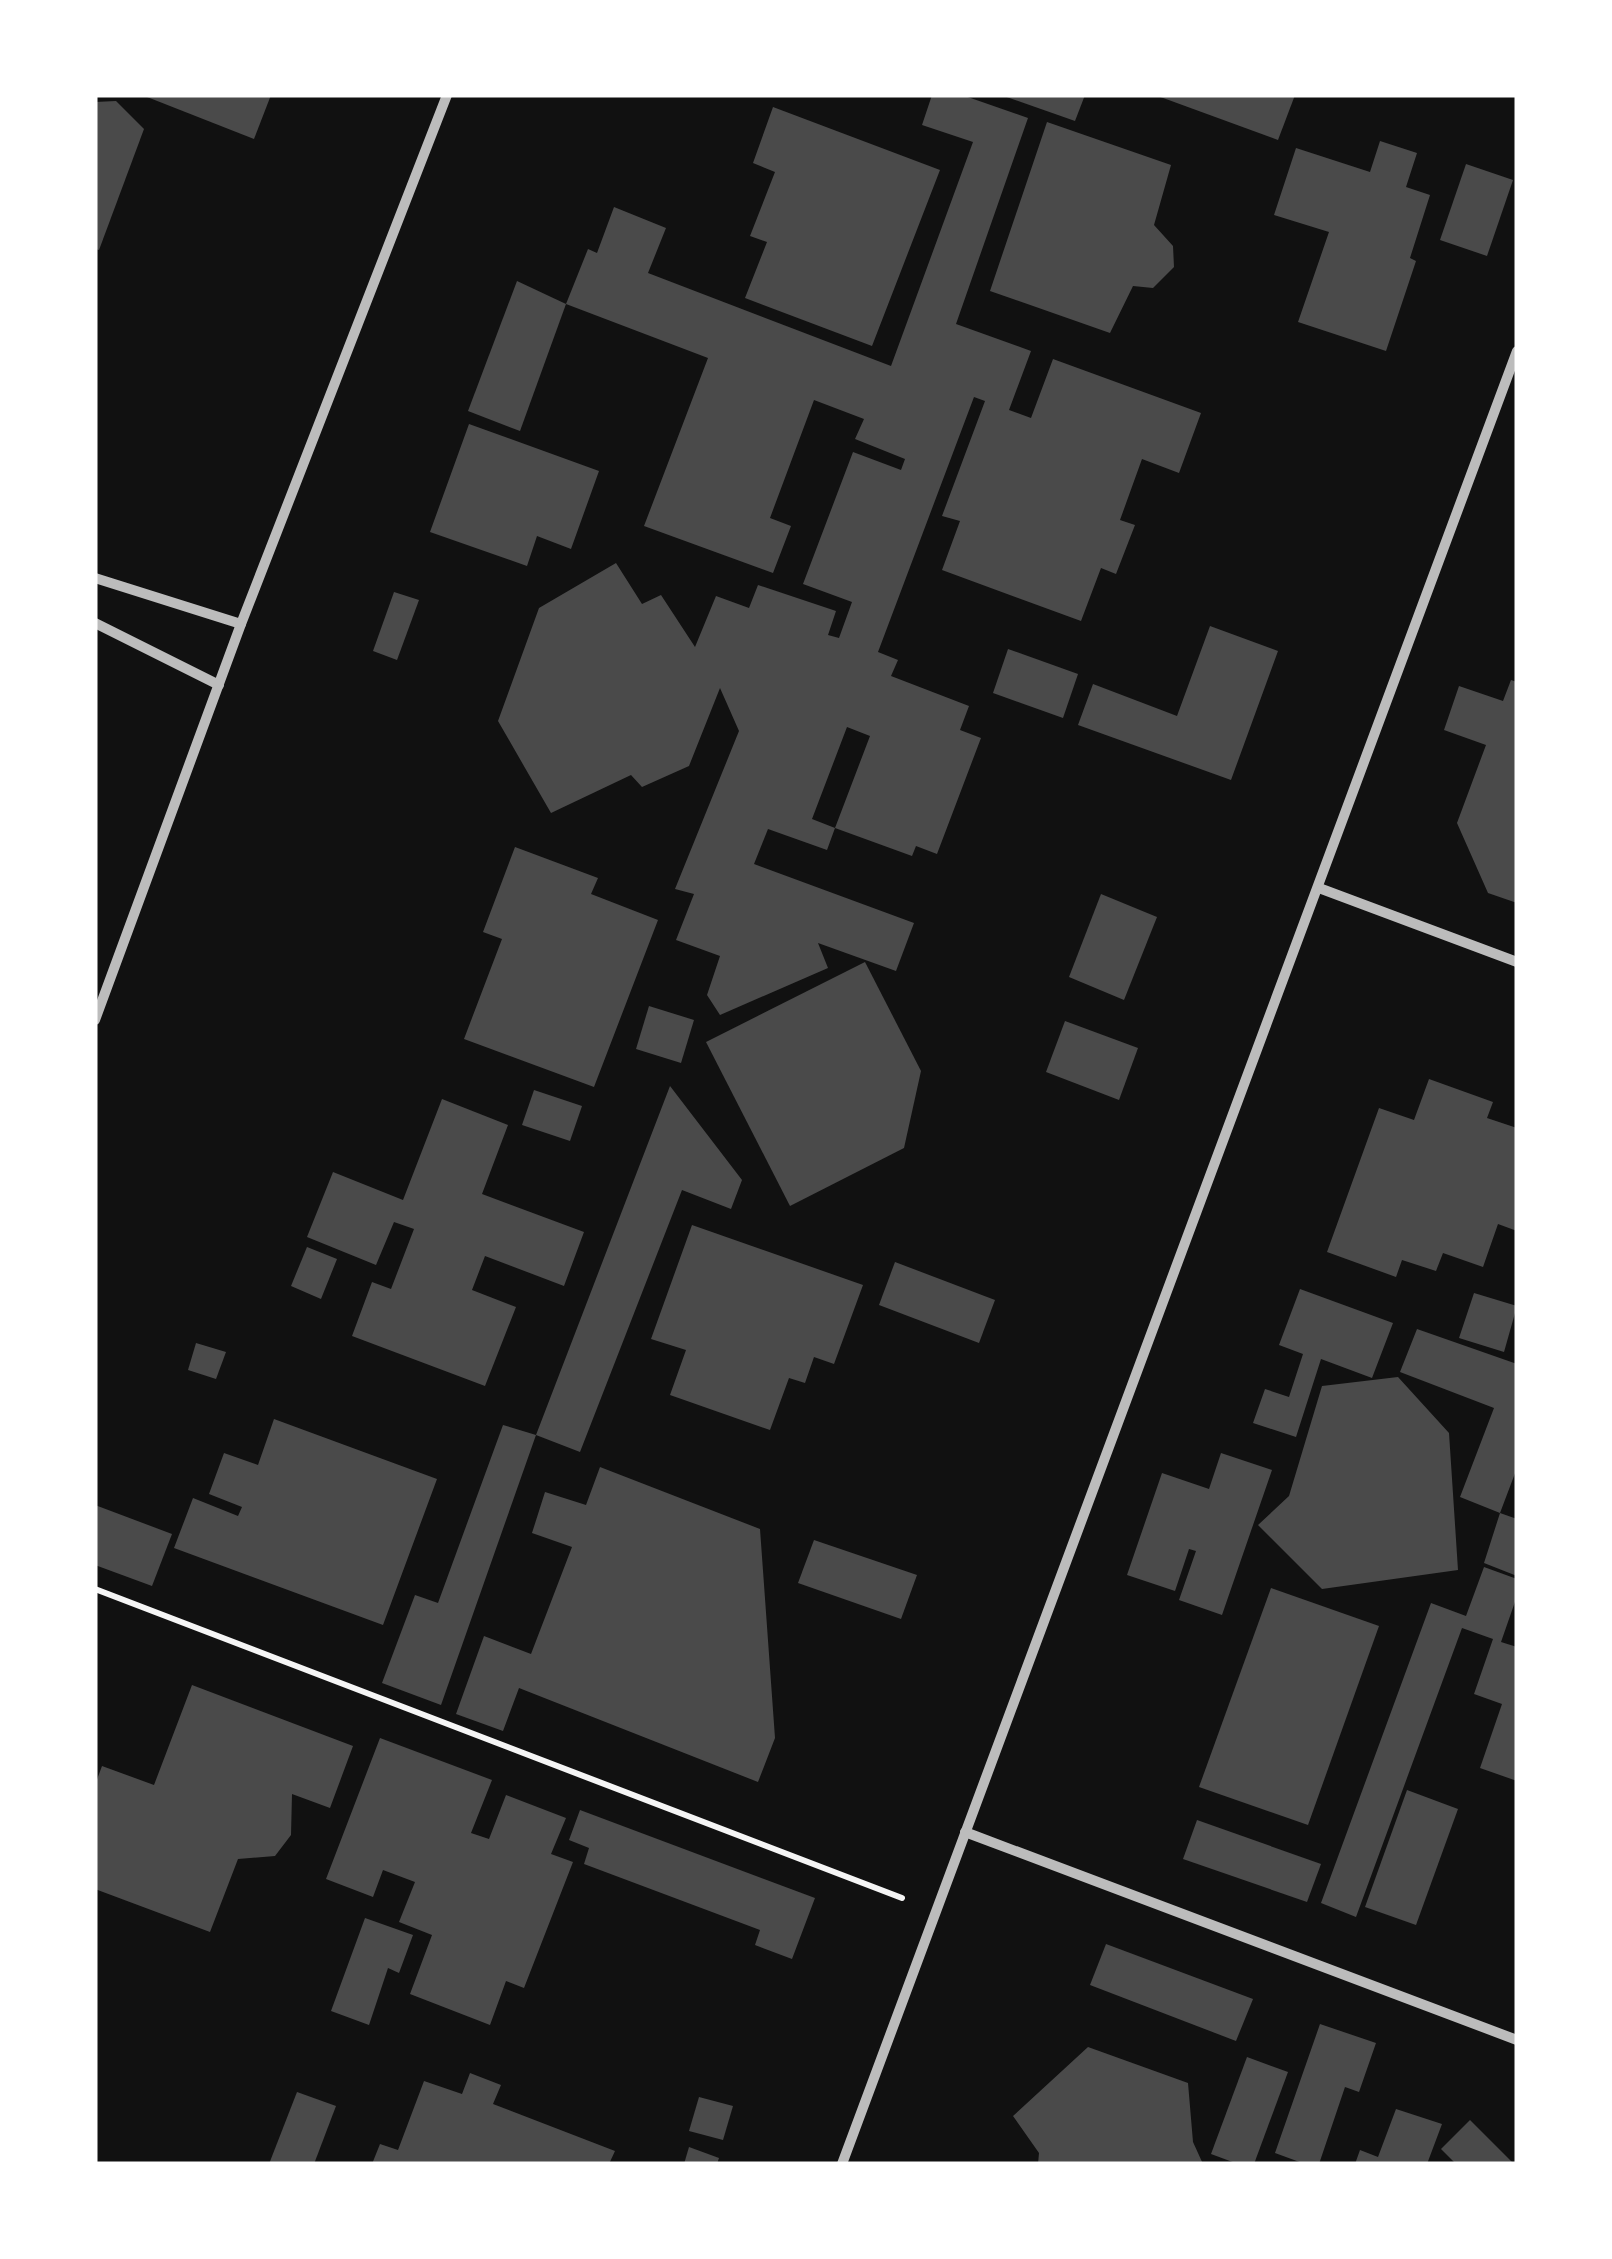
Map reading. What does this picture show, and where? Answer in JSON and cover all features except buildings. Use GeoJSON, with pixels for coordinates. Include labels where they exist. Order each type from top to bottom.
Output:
{"type":"FeatureCollection","features":[{"type":"Feature","properties":{"kind":"street"},"geometry":{"type":"LineString","coordinates":[[95,1020],[241,624],[448,95]]}},
{"type":"Feature","properties":{"kind":"street"},"geometry":{"type":"LineString","coordinates":[[842,2164],[1517,351]]}},
{"type":"Feature","properties":{"kind":"street"},"geometry":{"type":"LineString","coordinates":[[95,578],[241,624]]}},
{"type":"Feature","properties":{"kind":"street"},"geometry":{"type":"LineString","coordinates":[[95,623],[219,684]]}},
{"type":"Feature","properties":{"kind":"street"},"geometry":{"type":"LineString","coordinates":[[1319,888],[1517,962]]}},
{"type":"Feature","properties":{"kind":"street"},"geometry":{"type":"LineString","coordinates":[[965,1832],[1517,2040]]}},
{"type":"Feature","properties":{"kind":"path"},"geometry":{"type":"LineString","coordinates":[[95,1589],[936,1912]]}}]}
